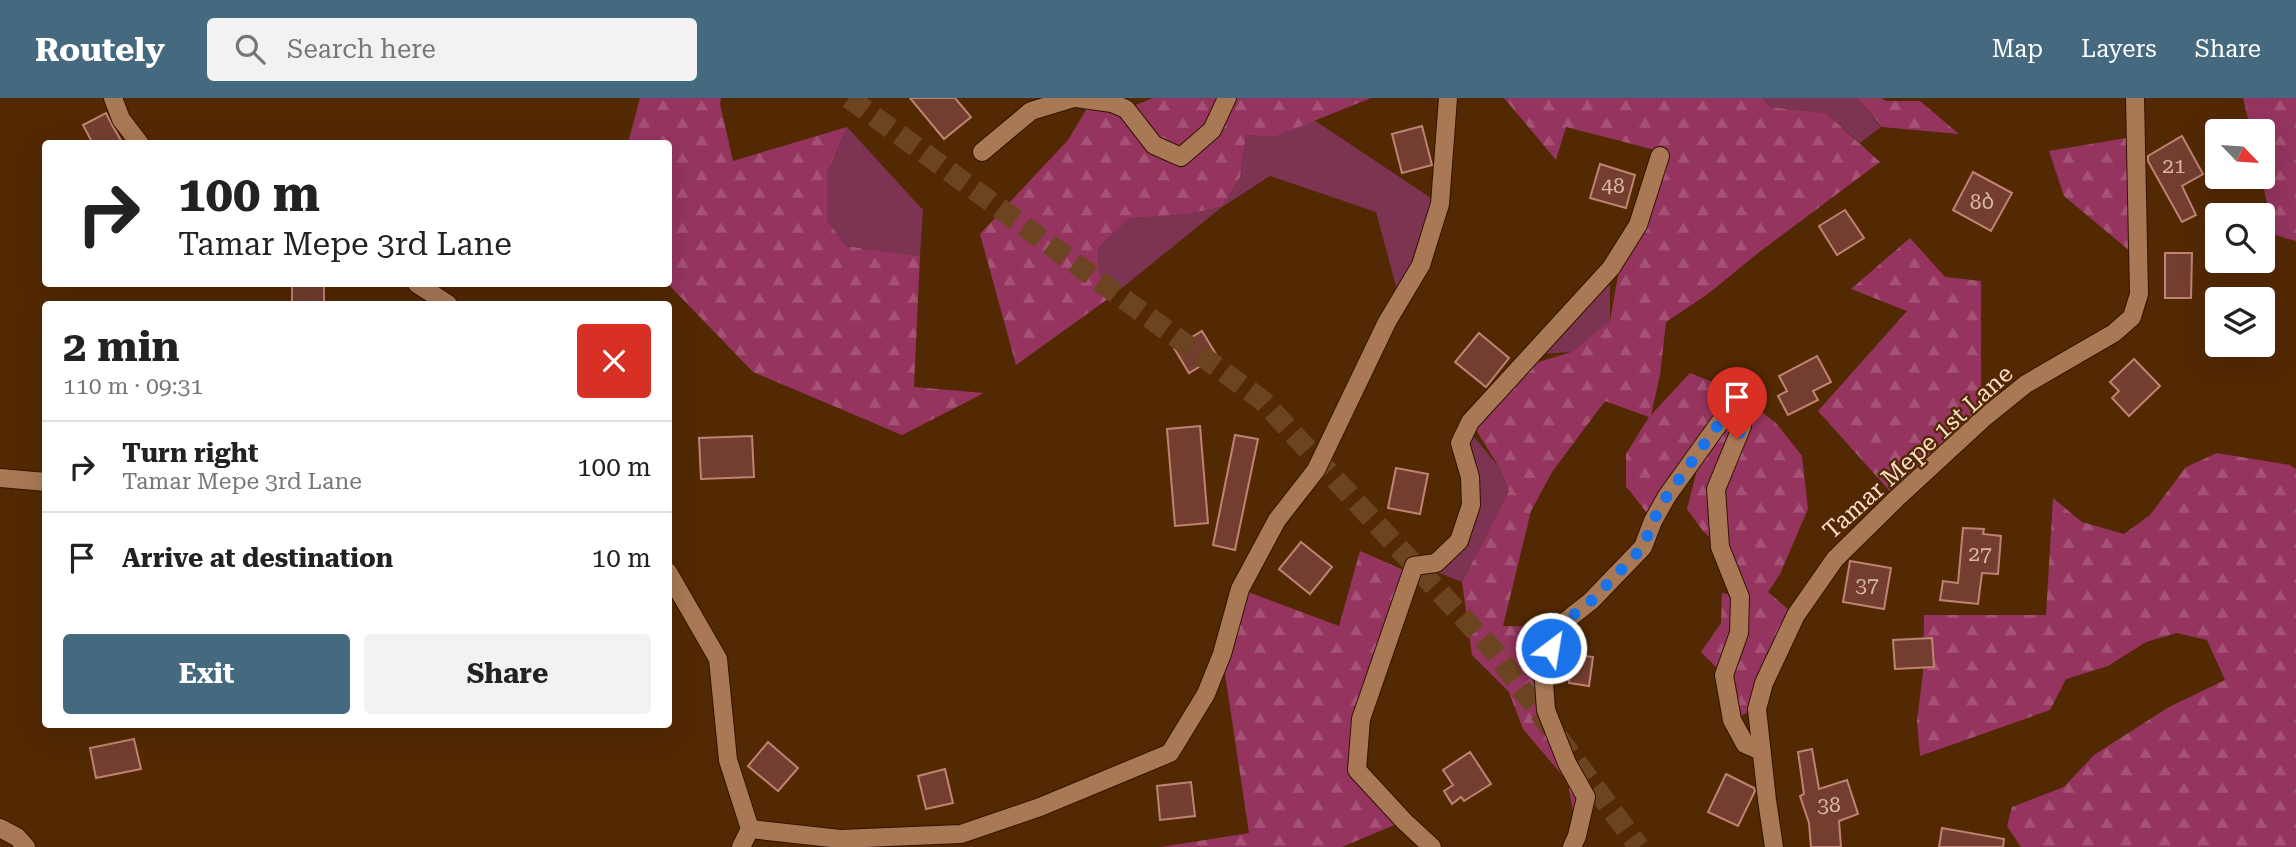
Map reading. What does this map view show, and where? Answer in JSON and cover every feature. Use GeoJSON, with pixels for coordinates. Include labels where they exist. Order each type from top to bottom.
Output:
{"type":"FeatureCollection","features":[{"type":"Feature","properties":{"kind":"street"},"geometry":{"type":"LineString","coordinates":[[113,98],[121,119],[137,140]]}},
{"type":"Feature","properties":{"kind":"street"},"geometry":{"type":"LineString","coordinates":[[982,152],[1031,111],[1075,98],[1112,103],[1126,110],[1154,145],[1181,157],[1212,130],[1227,98]]}},
{"type":"Feature","properties":{"kind":"street"},"geometry":{"type":"LineString","coordinates":[[750,829],[840,839],[961,834],[1040,807],[1170,753],[1206,694],[1222,654],[1240,589],[1277,520],[1315,471],[1387,322],[1421,265],[1440,204],[1448,98]]}},
{"type":"Feature","properties":{"kind":"street","name":"Tamar Mepe 1st Lane"},"geometry":{"type":"LineString","coordinates":[[1774,847],[1758,709],[1764,683],[1796,615],[1835,559],[1985,417],[2026,384],[2114,332],[2132,317],[2139,294],[2135,98]]}},
{"type":"Feature","properties":{"kind":"street"},"geometry":{"type":"LineString","coordinates":[[1432,847],[1357,770],[1361,719],[1414,566],[1436,563],[1459,541],[1471,505],[1470,477],[1460,443],[1470,422],[1611,268],[1638,225],[1660,156]]}},
{"type":"Feature","properties":{"kind":"street"},"geometry":{"type":"LineString","coordinates":[[422,287],[443,301]]}},
{"type":"Feature","properties":{"kind":"street"},"geometry":{"type":"LineString","coordinates":[[1572,847],[1586,797],[1567,763],[1546,710],[1543,669],[1558,627],[1591,601],[1643,547],[1653,521],[1703,445],[1723,418],[1736,416],[1742,426],[1716,489],[1720,547],[1740,597],[1740,634],[1724,675],[1732,720],[1745,744],[1761,751]]}},
{"type":"Feature","properties":{"kind":"street"},"geometry":{"type":"LineString","coordinates":[[0,478],[42,482]]}},
{"type":"Feature","properties":{"kind":"street"},"geometry":{"type":"LineString","coordinates":[[672,579],[718,659],[728,760],[750,829],[741,847]]}},
{"type":"Feature","properties":{"kind":"street"},"geometry":{"type":"LineString","coordinates":[[0,828],[17,837],[26,847]]}},
{"type":"Feature","properties":{"kind":"shaded area"},"geometry":{"type":"Polygon","coordinates":[[[1763,98],[1857,98],[1881,127],[1860,143],[1826,113],[1768,107],[1763,98]]]}},
{"type":"Feature","properties":{"kind":"shaded area"},"geometry":{"type":"Polygon","coordinates":[[[1314,120],[1440,204],[1400,301],[1376,212],[1270,176],[1222,207],[1240,177],[1246,135],[1274,137],[1314,120]]]}},
{"type":"Feature","properties":{"kind":"shaded area"},"geometry":{"type":"Polygon","coordinates":[[[847,127],[923,210],[920,256],[846,246],[827,220],[827,173],[847,127]]]}},
{"type":"Feature","properties":{"kind":"shaded area"},"geometry":{"type":"Polygon","coordinates":[[[1222,207],[1112,296],[1099,274],[1098,248],[1130,218],[1181,215],[1222,207]]]}},
{"type":"Feature","properties":{"kind":"shaded area"},"geometry":{"type":"Polygon","coordinates":[[[1610,277],[1610,321],[1571,352],[1541,354],[1610,277]]]}},
{"type":"Feature","properties":{"kind":"shaded area"},"geometry":{"type":"Polygon","coordinates":[[[1470,432],[1499,467],[1509,491],[1462,582],[1429,569],[1474,505],[1463,444],[1470,432]]]}},
{"type":"Feature","properties":{"kind":"green space"},"geometry":{"type":"Polygon","coordinates":[[[640,98],[721,98],[720,104],[733,161],[847,127],[827,173],[827,220],[846,246],[920,256],[914,387],[984,393],[902,435],[753,372],[671,287],[672,140],[629,140],[640,98]]]}},
{"type":"Feature","properties":{"kind":"green space"},"geometry":{"type":"Polygon","coordinates":[[[1153,98],[1371,98],[1274,137],[1246,135],[1240,177],[1222,207],[1181,215],[1130,218],[1098,248],[1099,274],[1112,296],[1016,365],[980,234],[1068,140],[1092,100],[1126,109],[1153,98]]]}},
{"type":"Feature","properties":{"kind":"green space"},"geometry":{"type":"Polygon","coordinates":[[[1504,98],[1763,98],[1769,107],[1826,113],[1880,162],[1709,293],[1666,322],[1660,375],[1651,415],[1690,373],[1734,391],[1776,423],[1802,456],[1808,509],[1780,574],[1768,592],[1795,615],[1756,708],[1732,720],[1724,675],[1701,652],[1721,623],[1722,593],[1739,597],[1720,547],[1703,531],[1687,509],[1703,447],[1653,521],[1626,486],[1626,454],[1649,417],[1605,401],[1552,472],[1531,511],[1503,626],[1558,627],[1546,710],[1586,797],[1577,836],[1568,782],[1523,729],[1509,692],[1472,655],[1462,582],[1509,491],[1499,467],[1473,425],[1529,365],[1571,352],[1610,321],[1619,270],[1663,152],[1566,127],[1556,160],[1504,98]]]}},
{"type":"Feature","properties":{"kind":"green space"},"geometry":{"type":"Polygon","coordinates":[[[1857,98],[1920,101],[1959,134],[1882,127],[1857,98]]]}},
{"type":"Feature","properties":{"kind":"green space"},"geometry":{"type":"Polygon","coordinates":[[[2243,98],[2296,98],[2296,241],[2275,235],[2275,203],[2267,203],[2264,189],[2275,189],[2275,119],[2248,119],[2243,98]]]}},
{"type":"Feature","properties":{"kind":"green space"},"geometry":{"type":"Polygon","coordinates":[[[2126,138],[2133,234],[2131,252],[2064,196],[2049,151],[2126,138]]]}},
{"type":"Feature","properties":{"kind":"green space"},"geometry":{"type":"Polygon","coordinates":[[[1910,238],[1945,277],[1981,281],[1981,415],[1896,498],[1818,411],[1907,311],[1851,289],[1910,238]]]}},
{"type":"Feature","properties":{"kind":"green space"},"geometry":{"type":"Polygon","coordinates":[[[2217,453],[2290,465],[2296,469],[2296,847],[2021,847],[2007,826],[2012,807],[2064,787],[2094,755],[2169,707],[2225,680],[2207,640],[2177,633],[2146,642],[2108,666],[2066,679],[2050,710],[1920,756],[1917,721],[1923,672],[1924,615],[2046,615],[2053,498],[2082,522],[2124,534],[2150,515],[2186,467],[2217,453]]]}},
{"type":"Feature","properties":{"kind":"green space"},"geometry":{"type":"Polygon","coordinates":[[[1360,551],[1406,571],[1357,770],[1404,821],[1342,847],[1161,847],[1249,833],[1222,654],[1240,589],[1339,626],[1360,551]]]}},
{"type":"Feature","properties":{"kind":"building"},"geometry":{"type":"Polygon","coordinates":[[[910,98],[955,98],[971,117],[944,139],[910,98]]]}},
{"type":"Feature","properties":{"kind":"building"},"geometry":{"type":"Polygon","coordinates":[[[106,113],[121,140],[91,140],[83,125],[106,113]]]}},
{"type":"Feature","properties":{"kind":"building"},"geometry":{"type":"Polygon","coordinates":[[[1422,126],[1432,165],[1402,173],[1392,134],[1422,126]]]}},
{"type":"Feature","properties":{"kind":"building"},"geometry":{"type":"Polygon","coordinates":[[[2182,136],[2203,174],[2182,186],[2196,215],[2182,222],[2148,161],[2148,156],[2182,136]]]}},
{"type":"Feature","properties":{"kind":"building"},"geometry":{"type":"Polygon","coordinates":[[[1600,164],[1635,175],[1626,208],[1590,198],[1600,164]]]}},
{"type":"Feature","properties":{"kind":"building"},"geometry":{"type":"Polygon","coordinates":[[[1973,172],[2012,193],[1991,231],[1953,210],[1973,172]]]}},
{"type":"Feature","properties":{"kind":"building"},"geometry":{"type":"Polygon","coordinates":[[[1845,210],[1864,238],[1837,255],[1819,226],[1845,210]]]}},
{"type":"Feature","properties":{"kind":"building"},"geometry":{"type":"Polygon","coordinates":[[[2165,253],[2192,253],[2191,298],[2165,298],[2165,253]]]}},
{"type":"Feature","properties":{"kind":"building"},"geometry":{"type":"Polygon","coordinates":[[[292,287],[324,287],[324,301],[292,301],[292,287]]]}},
{"type":"Feature","properties":{"kind":"building"},"geometry":{"type":"Polygon","coordinates":[[[1202,331],[1217,356],[1189,373],[1174,348],[1202,331]]]}},
{"type":"Feature","properties":{"kind":"building"},"geometry":{"type":"Polygon","coordinates":[[[1479,333],[1509,358],[1486,387],[1455,362],[1479,333]]]}},
{"type":"Feature","properties":{"kind":"building"},"geometry":{"type":"Polygon","coordinates":[[[1817,356],[1831,382],[1813,391],[1818,400],[1788,415],[1778,396],[1787,391],[1779,376],[1817,356]]]}},
{"type":"Feature","properties":{"kind":"building"},"geometry":{"type":"Polygon","coordinates":[[[2134,359],[2160,386],[2129,416],[2112,398],[2119,391],[2110,382],[2134,359]]]}},
{"type":"Feature","properties":{"kind":"building"},"geometry":{"type":"Polygon","coordinates":[[[1200,426],[1208,523],[1175,526],[1167,429],[1200,426]]]}},
{"type":"Feature","properties":{"kind":"building"},"geometry":{"type":"Polygon","coordinates":[[[1235,435],[1258,439],[1235,550],[1213,545],[1235,435]]]}},
{"type":"Feature","properties":{"kind":"building"},"geometry":{"type":"Polygon","coordinates":[[[752,436],[754,477],[701,479],[699,438],[752,436]]]}},
{"type":"Feature","properties":{"kind":"building"},"geometry":{"type":"Polygon","coordinates":[[[1396,468],[1428,474],[1420,514],[1388,508],[1396,468]]]}},
{"type":"Feature","properties":{"kind":"building"},"geometry":{"type":"Polygon","coordinates":[[[1963,528],[1984,529],[1983,534],[2001,536],[1998,574],[1982,573],[1978,604],[1940,600],[1943,581],[1958,583],[1963,528]]]}},
{"type":"Feature","properties":{"kind":"building"},"geometry":{"type":"Polygon","coordinates":[[[1301,542],[1332,567],[1310,594],[1279,569],[1301,542]]]}},
{"type":"Feature","properties":{"kind":"building"},"geometry":{"type":"Polygon","coordinates":[[[1850,561],[1891,568],[1884,609],[1843,602],[1850,561]]]}},
{"type":"Feature","properties":{"kind":"building"},"geometry":{"type":"Polygon","coordinates":[[[1932,638],[1934,667],[1895,669],[1893,640],[1932,638]]]}},
{"type":"Feature","properties":{"kind":"building"},"geometry":{"type":"Polygon","coordinates":[[[1572,654],[1593,657],[1589,686],[1569,683],[1572,654]]]}},
{"type":"Feature","properties":{"kind":"building"},"geometry":{"type":"Polygon","coordinates":[[[134,739],[141,769],[96,778],[90,748],[134,739]]]}},
{"type":"Feature","properties":{"kind":"building"},"geometry":{"type":"Polygon","coordinates":[[[768,742],[798,768],[778,791],[748,766],[768,742]]]}},
{"type":"Feature","properties":{"kind":"building"},"geometry":{"type":"Polygon","coordinates":[[[1812,749],[1819,789],[1847,780],[1858,814],[1839,821],[1841,847],[1811,847],[1809,823],[1800,796],[1804,794],[1798,752],[1812,749]]]}},
{"type":"Feature","properties":{"kind":"building"},"geometry":{"type":"Polygon","coordinates":[[[1470,752],[1491,784],[1464,801],[1461,797],[1452,804],[1444,791],[1453,785],[1443,770],[1470,752]]]}},
{"type":"Feature","properties":{"kind":"building"},"geometry":{"type":"Polygon","coordinates":[[[945,769],[953,803],[926,809],[918,776],[945,769]]]}},
{"type":"Feature","properties":{"kind":"building"},"geometry":{"type":"Polygon","coordinates":[[[1726,774],[1755,791],[1738,826],[1708,812],[1726,774]]]}},
{"type":"Feature","properties":{"kind":"building"},"geometry":{"type":"Polygon","coordinates":[[[1191,782],[1195,816],[1160,820],[1157,786],[1191,782]]]}},
{"type":"Feature","properties":{"kind":"building"},"geometry":{"type":"Polygon","coordinates":[[[1942,828],[2004,839],[2003,847],[1939,847],[1942,828]]]}},
{"type":"Feature","properties":{"kind":"tunnel"},"geometry":{"type":"LineString","coordinates":[[849,98],[1262,400],[1494,651],[1639,847]]}},
{"type":"Feature","properties":{"kind":"route"},"geometry":{"type":"LineString","coordinates":[[1551,648],[1558,627],[1591,601],[1643,547],[1667,496],[1723,418],[1736,416],[1742,426],[1737,439]]}}]}
